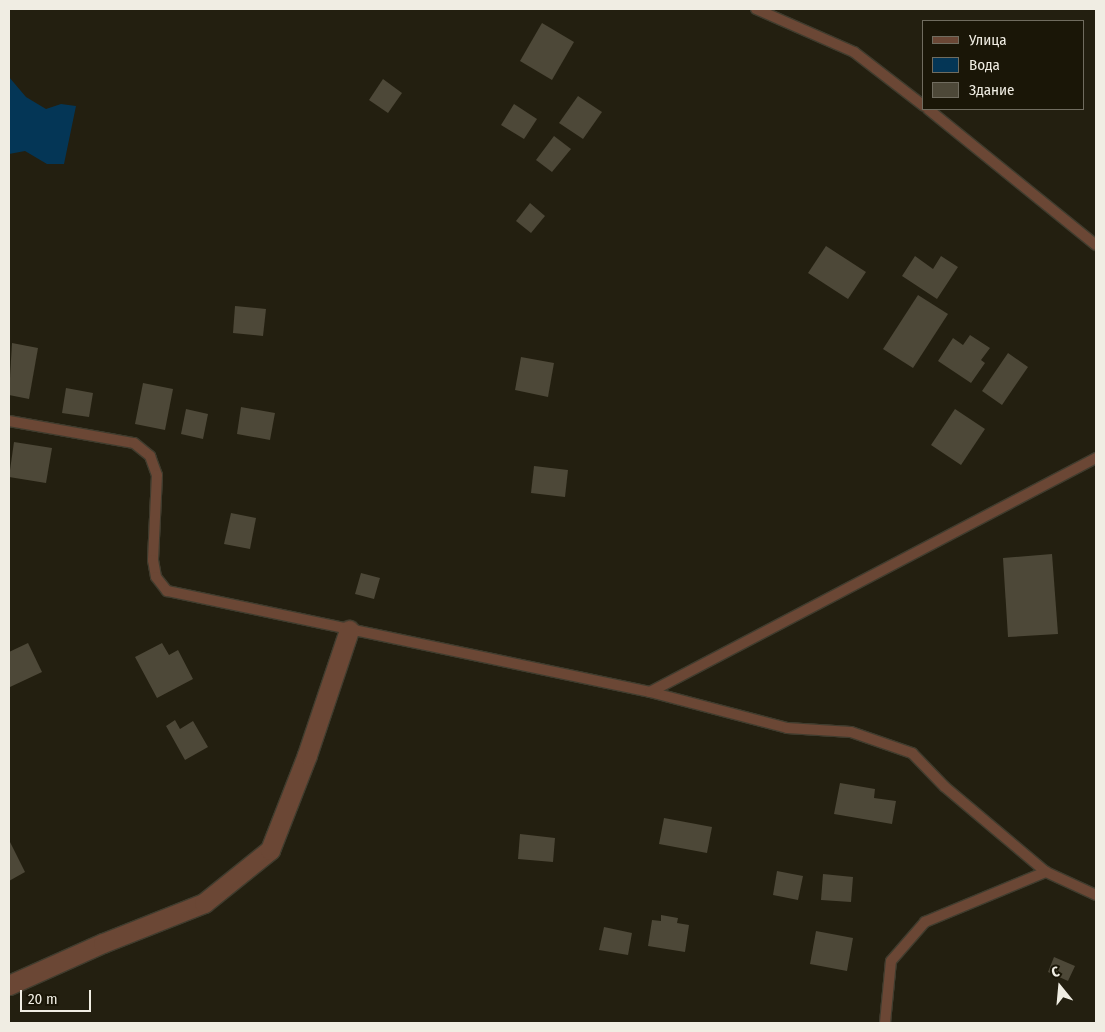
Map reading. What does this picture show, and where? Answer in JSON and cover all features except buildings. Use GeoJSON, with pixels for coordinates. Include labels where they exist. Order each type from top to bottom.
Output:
{"type":"FeatureCollection","features":[{"type":"Feature","properties":{"kind":"street"},"geometry":{"type":"LineString","coordinates":[[9,985],[104,943],[204,903],[270,850],[307,755],[349,630]]}},
{"type":"Feature","properties":{"kind":"lane"},"geometry":{"type":"LineString","coordinates":[[756,9],[854,52],[922,104]]}},
{"type":"Feature","properties":{"kind":"lane"},"geometry":{"type":"LineString","coordinates":[[929,110],[1096,244]]}},
{"type":"Feature","properties":{"kind":"lane"},"geometry":{"type":"LineString","coordinates":[[9,421],[134,443],[150,456],[157,475],[153,560],[156,577],[167,591],[650,692],[787,728],[852,732],[912,753],[945,787],[1046,872],[1096,895]]}},
{"type":"Feature","properties":{"kind":"lane"},"geometry":{"type":"LineString","coordinates":[[650,692],[1096,458]]}},
{"type":"Feature","properties":{"kind":"lane"},"geometry":{"type":"LineString","coordinates":[[885,1023],[891,961],[925,922],[1046,872]]}},
{"type":"Feature","properties":{"kind":"water"},"geometry":{"type":"Polygon","coordinates":[[[9,77],[26,97],[46,109],[61,104],[76,106],[64,164],[47,164],[25,151],[9,154],[9,77]]]}}]}
